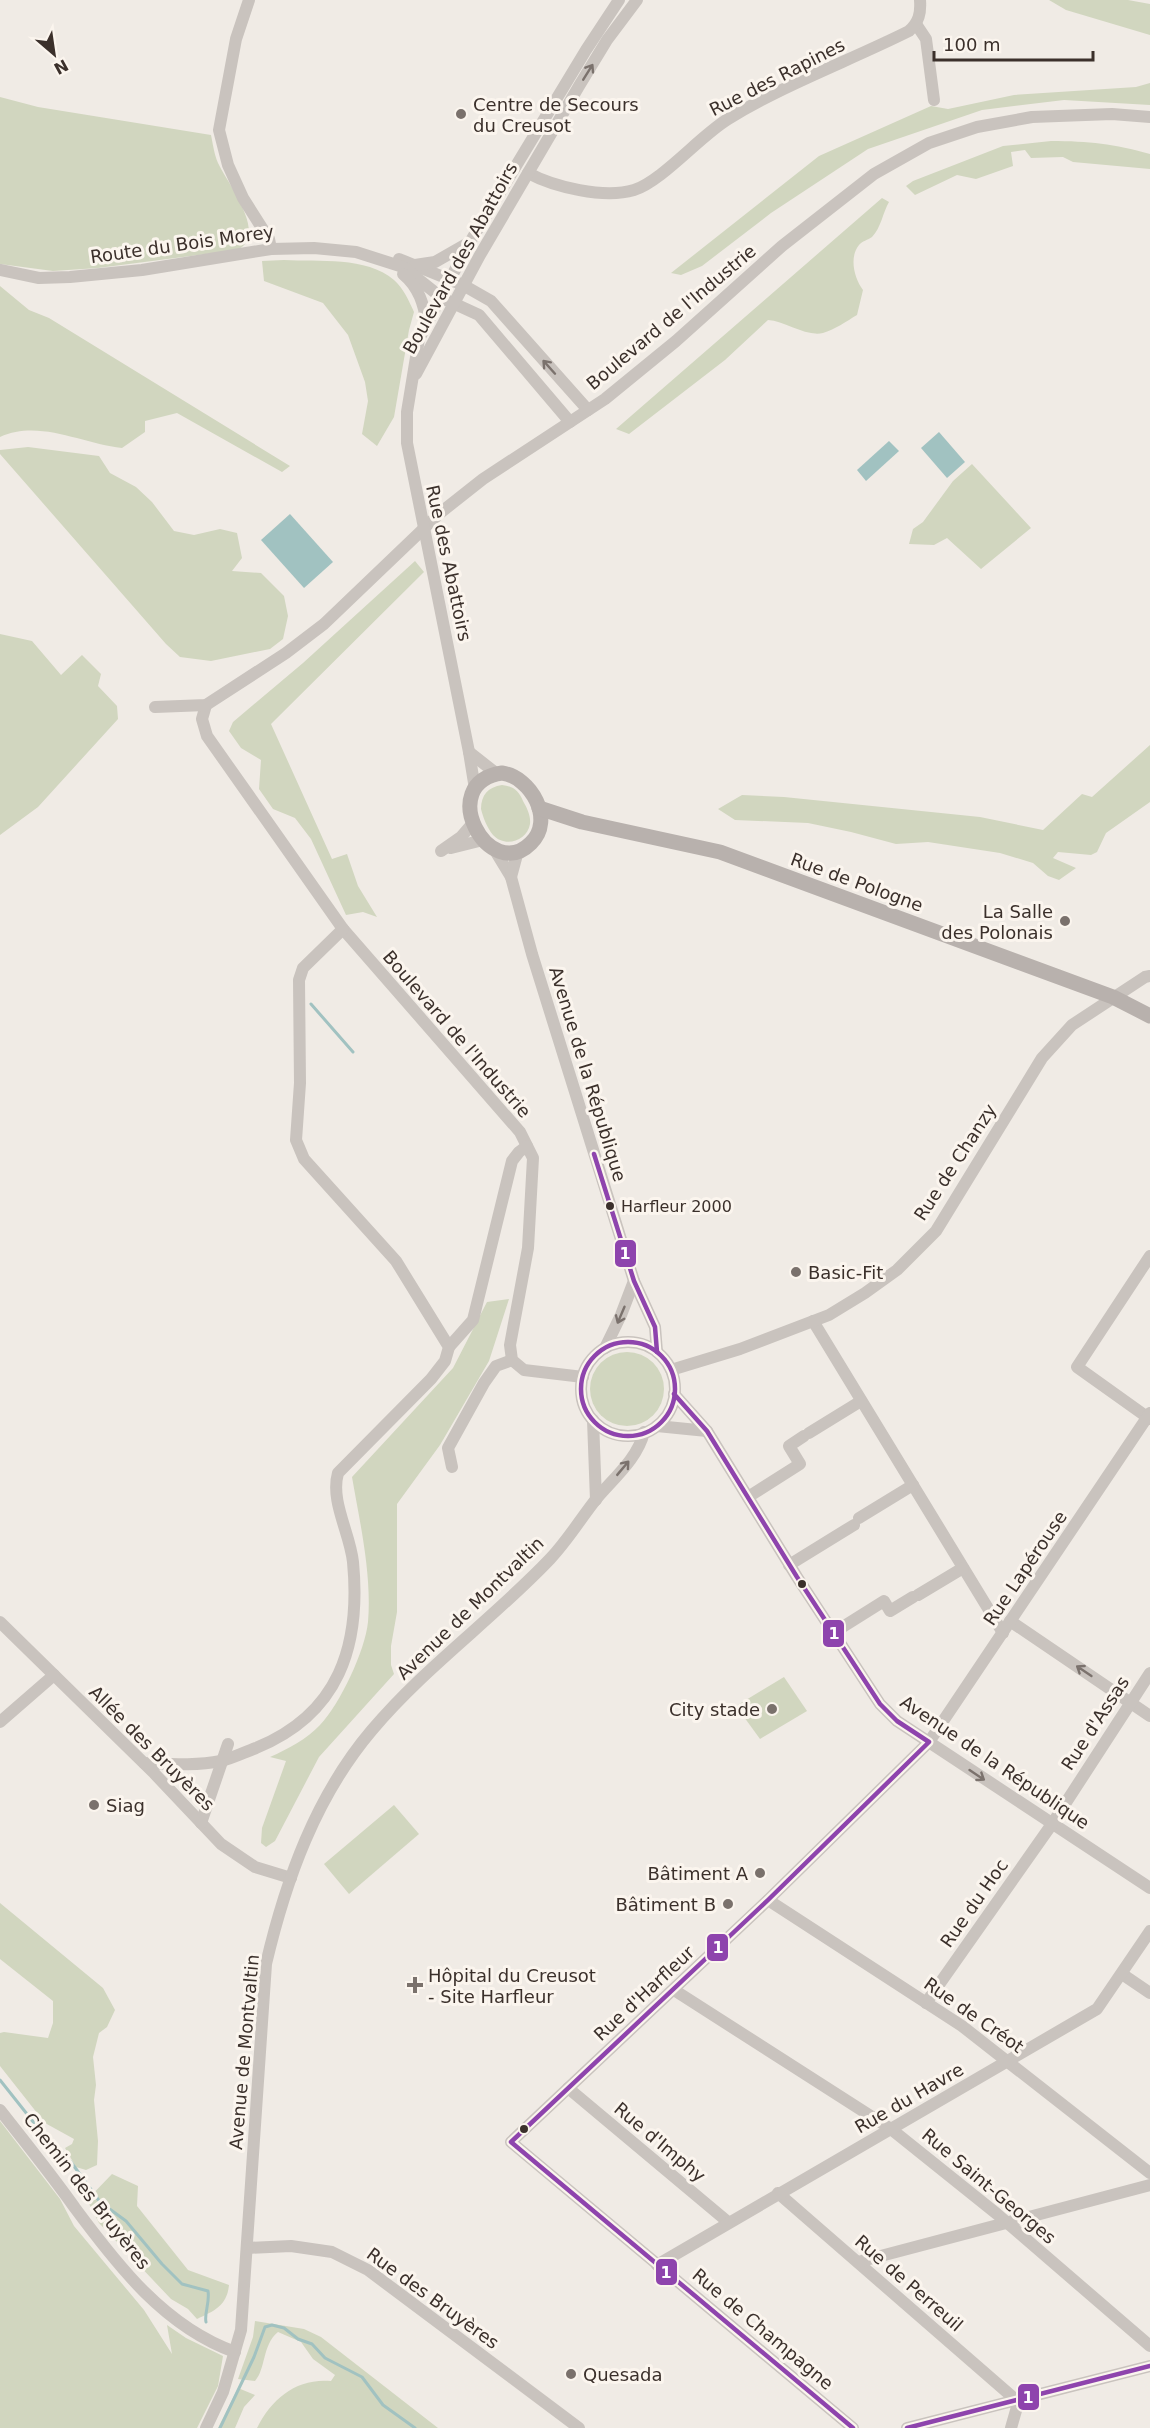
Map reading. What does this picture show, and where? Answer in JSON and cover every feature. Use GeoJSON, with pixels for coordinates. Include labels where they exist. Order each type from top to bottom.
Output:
{"type":"FeatureCollection","features":[{"type":"Feature","properties":{"kind":"main road"},"geometry":{"type":"LineString","coordinates":[[496,774],[512,775],[520,779],[527,785],[539,808],[541,816],[539,830],[533,842],[518,851],[508,853],[489,845],[474,822],[470,811],[470,801],[475,789],[485,778],[496,774]]}},
{"type":"Feature","properties":{"kind":"main road","name":"Rue de Pologne"},"geometry":{"type":"LineString","coordinates":[[539,808],[582,822],[720,852],[1113,997]]}},
{"type":"Feature","properties":{"kind":"main road","name":"Rue de Pologne"},"geometry":{"type":"LineString","coordinates":[[539,830],[554,825],[582,822]]}},
{"type":"Feature","properties":{"kind":"main road"},"geometry":{"type":"LineString","coordinates":[[1113,997],[1150,1016]]}},
{"type":"Feature","properties":{"kind":"street"},"geometry":{"type":"LineString","coordinates":[[249,0],[236,39],[219,130],[228,165],[243,198],[269,239],[271,249]]}},
{"type":"Feature","properties":{"kind":"street","name":"Boulevard des Abattoirs"},"geometry":{"type":"LineString","coordinates":[[412,380],[447,301],[451,280],[471,241],[586,50],[619,0]]}},
{"type":"Feature","properties":{"kind":"street","name":"Boulevard des Abattoirs"},"geometry":{"type":"LineString","coordinates":[[412,380],[419,339],[427,324],[463,285],[603,47],[637,0]]}},
{"type":"Feature","properties":{"kind":"street"},"geometry":{"type":"LineString","coordinates":[[920,0],[921,12],[916,24],[926,39],[934,100]]}},
{"type":"Feature","properties":{"kind":"street","name":"Rue des Rapines"},"geometry":{"type":"LineString","coordinates":[[528,173],[544,182],[582,190],[615,193],[634,190],[653,180],[727,119],[909,31],[916,24]]}},
{"type":"Feature","properties":{"kind":"street","name":"Boulevard de l'Industrie"},"geometry":{"type":"LineString","coordinates":[[512,1360],[510,1345],[528,1248],[533,1158],[519,1132],[343,929],[207,736],[202,719],[206,705],[286,653],[324,624],[440,513],[483,479],[588,410],[676,341],[782,246],[874,174],[929,142],[978,128],[1032,117],[1112,114],[1150,117]]}},
{"type":"Feature","properties":{"kind":"street"},"geometry":{"type":"LineString","coordinates":[[415,265],[435,262],[471,241]]}},
{"type":"Feature","properties":{"kind":"street","name":"Route du Bois Morey"},"geometry":{"type":"LineString","coordinates":[[0,270],[39,278],[70,277],[142,270],[271,249],[314,248],[368,256],[403,267],[447,301],[479,315],[570,422]]}},
{"type":"Feature","properties":{"kind":"street","name":"Route du Bois Morey"},"geometry":{"type":"LineString","coordinates":[[368,256],[383,254],[415,265],[463,285],[490,301],[588,410]]}},
{"type":"Feature","properties":{"kind":"street","name":"Route du Bois Morey"},"geometry":{"type":"LineString","coordinates":[[388,262],[414,286],[421,297],[427,324]]}},
{"type":"Feature","properties":{"kind":"street","name":"Rue des Abattoirs"},"geometry":{"type":"LineString","coordinates":[[412,380],[407,412],[407,443],[475,789]]}},
{"type":"Feature","properties":{"kind":"street"},"geometry":{"type":"LineString","coordinates":[[155,707],[206,705]]}},
{"type":"Feature","properties":{"kind":"street"},"geometry":{"type":"LineString","coordinates":[[469,752],[496,774]]}},
{"type":"Feature","properties":{"kind":"street"},"geometry":{"type":"LineString","coordinates":[[474,822],[461,837],[441,851],[489,845]]}},
{"type":"Feature","properties":{"kind":"street","name":"Avenue de la République"},"geometry":{"type":"LineString","coordinates":[[489,845],[511,877],[539,976],[634,1281],[655,1327],[657,1352]]}},
{"type":"Feature","properties":{"kind":"street"},"geometry":{"type":"LineString","coordinates":[[511,877],[518,851]]}},
{"type":"Feature","properties":{"kind":"street"},"geometry":{"type":"LineString","coordinates":[[343,929],[303,968],[299,980],[300,1083],[296,1140],[304,1159],[396,1261],[449,1347]]}},
{"type":"Feature","properties":{"kind":"street","name":"Rue de Chanzy"},"geometry":{"type":"LineString","coordinates":[[671,1370],[740,1349],[830,1315],[897,1270],[936,1231],[1042,1058],[1072,1025],[1113,997],[1150,976]]}},
{"type":"Feature","properties":{"kind":"street"},"geometry":{"type":"LineString","coordinates":[[144,1763],[192,1765],[223,1761],[272,1741],[298,1725],[333,1686],[353,1635],[354,1614],[353,1561],[349,1537],[336,1492],[339,1473],[431,1379],[445,1361],[449,1347],[473,1320],[512,1161],[527,1146]]}},
{"type":"Feature","properties":{"kind":"street"},"geometry":{"type":"LineString","coordinates":[[1149,1417],[1077,1367],[1150,1256]]}},
{"type":"Feature","properties":{"kind":"street"},"geometry":{"type":"LineString","coordinates":[[605,1348],[634,1281]]}},
{"type":"Feature","properties":{"kind":"street"},"geometry":{"type":"LineString","coordinates":[[813,1321],[1003,1633]]}},
{"type":"Feature","properties":{"kind":"street"},"geometry":{"type":"LineString","coordinates":[[632,1342],[645,1345],[657,1352],[671,1370],[675,1394],[665,1417],[657,1426],[630,1436],[604,1429],[593,1420],[583,1400],[583,1377],[595,1355],[618,1343],[632,1342]]}},
{"type":"Feature","properties":{"kind":"street"},"geometry":{"type":"LineString","coordinates":[[452,1467],[448,1448],[496,1366],[512,1360],[524,1370],[583,1377]]}},
{"type":"Feature","properties":{"kind":"street","name":"Avenue de la République"},"geometry":{"type":"LineString","coordinates":[[675,1394],[707,1431],[789,1565],[880,1704],[897,1721],[1150,1888]]}},
{"type":"Feature","properties":{"kind":"street"},"geometry":{"type":"LineString","coordinates":[[748,1497],[800,1464],[789,1446],[861,1401]]}},
{"type":"Feature","properties":{"kind":"street","name":"Rue Lapérouse"},"geometry":{"type":"LineString","coordinates":[[929,1742],[1149,1417]]}},
{"type":"Feature","properties":{"kind":"street"},"geometry":{"type":"LineString","coordinates":[[593,1420],[596,1500]]}},
{"type":"Feature","properties":{"kind":"street"},"geometry":{"type":"LineString","coordinates":[[657,1426],[707,1431]]}},
{"type":"Feature","properties":{"kind":"street","name":"Avenue de Montvaltin"},"geometry":{"type":"LineString","coordinates":[[206,2428],[223,2392],[241,2330],[266,1964],[279,1910],[323,1800],[373,1729],[420,1681],[550,1559],[641,1446],[644,1432]]}},
{"type":"Feature","properties":{"kind":"street"},"geometry":{"type":"LineString","coordinates":[[789,1565],[913,1485]]}},
{"type":"Feature","properties":{"kind":"street"},"geometry":{"type":"LineString","coordinates":[[833,1633],[884,1602],[890,1611],[963,1568]]}},
{"type":"Feature","properties":{"kind":"street"},"geometry":{"type":"LineString","coordinates":[[1010,1621],[1150,1716]]}},
{"type":"Feature","properties":{"kind":"street","name":"Allée des Bruyères"},"geometry":{"type":"LineString","coordinates":[[0,1622],[144,1763],[221,1844],[255,1867],[291,1878]]}},
{"type":"Feature","properties":{"kind":"street","name":"Rue d'Assas"},"geometry":{"type":"LineString","coordinates":[[1052,1824],[1150,1673]]}},
{"type":"Feature","properties":{"kind":"street"},"geometry":{"type":"LineString","coordinates":[[0,1722],[54,1675]]}},
{"type":"Feature","properties":{"kind":"street","name":"Rue d'Harfleur"},"geometry":{"type":"LineString","coordinates":[[512,2142],[768,1900],[929,1742]]}},
{"type":"Feature","properties":{"kind":"street"},"geometry":{"type":"LineString","coordinates":[[201,1823],[228,1744]]}},
{"type":"Feature","properties":{"kind":"street","name":"Rue du Hoc"},"geometry":{"type":"LineString","coordinates":[[926,2002],[1052,1824]]}},
{"type":"Feature","properties":{"kind":"street","name":"Rue de Créot"},"geometry":{"type":"LineString","coordinates":[[768,1900],[926,2002],[1010,2061],[1150,2173]]}},
{"type":"Feature","properties":{"kind":"street","name":"Rue du Havre"},"geometry":{"type":"LineString","coordinates":[[657,2265],[1097,2009],[1150,1931]]}},
{"type":"Feature","properties":{"kind":"street"},"geometry":{"type":"LineString","coordinates":[[1122,1974],[1150,1994]]}},
{"type":"Feature","properties":{"kind":"street","name":"Rue Saint-Georges"},"geometry":{"type":"LineString","coordinates":[[674,1990],[891,2129],[1009,2224],[1150,2346]]}},
{"type":"Feature","properties":{"kind":"street","name":"Rue d'Imphy"},"geometry":{"type":"LineString","coordinates":[[568,2088],[728,2222]]}},
{"type":"Feature","properties":{"kind":"street","name":"Chemin des Bruyères"},"geometry":{"type":"LineString","coordinates":[[0,2110],[94,2234],[150,2297],[182,2326],[218,2346],[235,2352]]}},
{"type":"Feature","properties":{"kind":"street","name":"Rue de Champagne"},"geometry":{"type":"LineString","coordinates":[[512,2142],[853,2428]]}},
{"type":"Feature","properties":{"kind":"street"},"geometry":{"type":"LineString","coordinates":[[858,2262],[1150,2185]]}},
{"type":"Feature","properties":{"kind":"street","name":"Rue de Perreuil"},"geometry":{"type":"LineString","coordinates":[[778,2193],[1016,2400]]}},
{"type":"Feature","properties":{"kind":"street","name":"Rue des Bruyères"},"geometry":{"type":"LineString","coordinates":[[247,2248],[291,2247],[332,2252],[368,2270],[579,2428]]}},
{"type":"Feature","properties":{"kind":"street"},"geometry":{"type":"LineString","coordinates":[[907,2428],[1150,2366]]}},
{"type":"Feature","properties":{"kind":"street"},"geometry":{"type":"LineString","coordinates":[[1011,2428],[1017,2408],[1016,2400]]}},
{"type":"Feature","properties":{"kind":"green space"},"geometry":{"type":"Polygon","coordinates":[[[1049,0],[1128,0],[1150,4],[1150,35],[1066,10],[1049,0]]]}},
{"type":"Feature","properties":{"kind":"green space"},"geometry":{"type":"Polygon","coordinates":[[[1150,83],[1150,105],[1064,100],[982,110],[868,149],[771,213],[702,266],[681,275],[671,273],[819,156],[931,106],[948,109],[1014,95],[1136,87],[1150,83]]]}},
{"type":"Feature","properties":{"kind":"green space"},"geometry":{"type":"Polygon","coordinates":[[[0,97],[38,107],[211,135],[218,163],[237,196],[248,222],[249,233],[246,243],[237,250],[98,268],[53,271],[0,264],[0,97]]]}},
{"type":"Feature","properties":{"kind":"green space"},"geometry":{"type":"Polygon","coordinates":[[[1051,141],[1101,144],[1150,154],[1150,169],[1073,162],[1063,157],[1031,158],[1025,150],[1011,152],[1013,166],[976,179],[957,175],[915,195],[906,186],[913,181],[1003,146],[1051,141]]]}},
{"type":"Feature","properties":{"kind":"green space"},"geometry":{"type":"Polygon","coordinates":[[[882,198],[889,202],[878,229],[872,237],[859,245],[854,255],[855,274],[863,290],[857,315],[832,330],[816,334],[768,320],[725,360],[629,434],[616,429],[882,198]]]}},
{"type":"Feature","properties":{"kind":"green space"},"geometry":{"type":"Polygon","coordinates":[[[262,261],[342,262],[370,267],[394,280],[408,299],[414,312],[394,417],[377,446],[362,434],[368,401],[365,382],[348,335],[323,303],[264,281],[262,261]]]}},
{"type":"Feature","properties":{"kind":"green space"},"geometry":{"type":"Polygon","coordinates":[[[0,286],[29,310],[49,318],[290,466],[282,472],[177,413],[145,421],[145,432],[122,448],[46,432],[15,432],[0,437],[0,286]]]}},
{"type":"Feature","properties":{"kind":"green space"},"geometry":{"type":"Polygon","coordinates":[[[28,447],[99,456],[110,473],[136,487],[152,502],[174,531],[194,535],[220,529],[237,533],[242,558],[232,571],[261,573],[284,596],[288,616],[283,639],[270,649],[211,661],[180,657],[166,644],[0,454],[0,450],[28,447]]]}},
{"type":"Feature","properties":{"kind":"green space"},"geometry":{"type":"Polygon","coordinates":[[[972,464],[1031,528],[981,569],[947,538],[934,545],[909,544],[913,529],[923,522],[953,481],[972,464]]]}},
{"type":"Feature","properties":{"kind":"green space"},"geometry":{"type":"Polygon","coordinates":[[[415,561],[424,572],[271,724],[332,859],[347,854],[358,886],[377,917],[363,912],[346,915],[311,839],[295,818],[273,809],[259,789],[261,760],[241,748],[229,731],[233,722],[303,663],[415,561]]]}},
{"type":"Feature","properties":{"kind":"green space"},"geometry":{"type":"Polygon","coordinates":[[[0,634],[32,641],[61,675],[82,655],[101,674],[98,686],[117,706],[118,719],[38,807],[0,835],[0,634]]]}},
{"type":"Feature","properties":{"kind":"green space"},"geometry":{"type":"Polygon","coordinates":[[[1150,745],[1150,802],[1106,833],[1097,852],[1091,855],[1058,852],[1053,858],[1076,868],[1059,880],[1048,876],[1033,863],[1000,853],[928,842],[896,844],[808,823],[735,820],[718,809],[742,795],[784,797],[980,817],[1043,830],[1082,794],[1092,797],[1150,745]]]}},
{"type":"Feature","properties":{"kind":"green space"},"geometry":{"type":"Polygon","coordinates":[[[502,785],[517,792],[529,815],[528,830],[525,835],[515,841],[503,841],[493,835],[481,809],[486,792],[502,785]]]}},
{"type":"Feature","properties":{"kind":"green space"},"geometry":{"type":"Polygon","coordinates":[[[509,1299],[489,1361],[440,1445],[397,1504],[397,1612],[391,1646],[391,1665],[394,1674],[319,1757],[275,1841],[266,1847],[261,1843],[262,1828],[286,1761],[270,1757],[303,1739],[328,1716],[357,1662],[366,1634],[369,1604],[367,1568],[352,1477],[453,1368],[487,1302],[509,1299]]]}},
{"type":"Feature","properties":{"kind":"green space"},"geometry":{"type":"Polygon","coordinates":[[[627,1352],[648,1358],[658,1368],[664,1389],[658,1410],[648,1420],[627,1426],[606,1420],[596,1410],[590,1389],[596,1368],[606,1358],[627,1352]]]}},
{"type":"Feature","properties":{"kind":"green space","name":"City stade"},"geometry":{"type":"Polygon","coordinates":[[[784,1677],[807,1711],[760,1739],[736,1706],[784,1677]]]}},
{"type":"Feature","properties":{"kind":"green space"},"geometry":{"type":"Polygon","coordinates":[[[394,1805],[419,1834],[349,1894],[324,1864],[394,1805]]]}},
{"type":"Feature","properties":{"kind":"green space"},"geometry":{"type":"Polygon","coordinates":[[[0,1903],[103,1988],[115,2010],[107,2027],[99,2033],[93,2057],[96,2085],[94,2100],[98,2141],[97,2165],[86,2170],[76,2167],[65,2148],[72,2144],[74,2139],[45,2123],[0,2066],[0,2033],[48,2038],[53,2023],[53,2001],[0,1959],[0,1903]]]}},
{"type":"Feature","properties":{"kind":"green space"},"geometry":{"type":"Polygon","coordinates":[[[0,2121],[60,2199],[74,2226],[144,2310],[172,2354],[167,2325],[186,2338],[223,2356],[218,2386],[197,2428],[0,2428],[0,2121]]]}},
{"type":"Feature","properties":{"kind":"green space"},"geometry":{"type":"Polygon","coordinates":[[[112,2174],[138,2186],[137,2206],[188,2270],[229,2285],[226,2298],[219,2307],[197,2319],[188,2309],[171,2299],[99,2223],[87,2200],[112,2174]]]}},
{"type":"Feature","properties":{"kind":"green space"},"geometry":{"type":"Polygon","coordinates":[[[255,2321],[304,2329],[321,2337],[438,2428],[257,2428],[270,2408],[287,2392],[307,2383],[331,2381],[335,2375],[313,2359],[301,2342],[278,2332],[269,2343],[261,2370],[255,2381],[238,2379],[253,2337],[255,2321]]]}},
{"type":"Feature","properties":{"kind":"green space"},"geometry":{"type":"Polygon","coordinates":[[[238,2388],[255,2395],[244,2407],[235,2428],[218,2428],[238,2388]]]}},
{"type":"Feature","properties":{"kind":"water"},"geometry":{"type":"Polygon","coordinates":[[[939,432],[965,462],[947,478],[921,448],[939,432]]]}},
{"type":"Feature","properties":{"kind":"water"},"geometry":{"type":"Polygon","coordinates":[[[889,441],[899,451],[866,481],[857,470],[889,441]]]}},
{"type":"Feature","properties":{"kind":"water"},"geometry":{"type":"Polygon","coordinates":[[[290,514],[333,562],[304,588],[261,540],[290,514]]]}},
{"type":"Feature","properties":{"kind":"waterway"},"geometry":{"type":"LineString","coordinates":[[311,1004],[353,1052]]}},
{"type":"Feature","properties":{"kind":"waterway"},"geometry":{"type":"LineString","coordinates":[[0,2080],[50,2143],[71,2162],[100,2202],[126,2221],[182,2284],[208,2291],[206,2322]]}},
{"type":"Feature","properties":{"kind":"waterway"},"geometry":{"type":"LineString","coordinates":[[220,2428],[254,2357],[265,2327],[272,2325],[284,2328],[298,2339],[312,2344],[325,2358],[362,2377],[383,2405],[415,2428]]}},
{"type":"Feature","properties":{"kind":"transit line","name":"1"},"geometry":{"type":"LineString","coordinates":[[594,1154],[634,1281],[655,1327],[657,1352]]}},
{"type":"Feature","properties":{"kind":"transit line","name":"1"},"geometry":{"type":"LineString","coordinates":[[628,1342],[646,1346],[661,1356],[671,1371],[675,1389],[671,1407],[661,1422],[646,1432],[628,1436],[610,1432],[595,1422],[585,1407],[581,1389],[585,1371],[595,1356],[610,1346],[628,1342]]}},
{"type":"Feature","properties":{"kind":"transit line","name":"1"},"geometry":{"type":"LineString","coordinates":[[674,1394],[707,1431],[797,1577],[880,1704],[897,1721],[929,1742],[768,1900],[511,2142],[853,2428]]}},
{"type":"Feature","properties":{"kind":"transit line","name":"1"},"geometry":{"type":"LineString","coordinates":[[907,2428],[1150,2366]]}},
{"type":"Feature","properties":{"kind":"place","name":"Centre de Secours du Creusot"},"geometry":{"type":"Point","coordinates":[461,114]}},
{"type":"Feature","properties":{"kind":"place","name":"La Salle des Polonais"},"geometry":{"type":"Point","coordinates":[1065,921]}},
{"type":"Feature","properties":{"kind":"place","name":"Harfleur 2000"},"geometry":{"type":"Point","coordinates":[610,1206]}},
{"type":"Feature","properties":{"kind":"place","name":"Basic-Fit"},"geometry":{"type":"Point","coordinates":[796,1272]}},
{"type":"Feature","properties":{"kind":"place","name":"City stade"},"geometry":{"type":"Point","coordinates":[772,1709]}},
{"type":"Feature","properties":{"kind":"place","name":"Siag"},"geometry":{"type":"Point","coordinates":[94,1805]}},
{"type":"Feature","properties":{"kind":"place","name":"Bâtiment A"},"geometry":{"type":"Point","coordinates":[760,1873]}},
{"type":"Feature","properties":{"kind":"place","name":"Bâtiment B"},"geometry":{"type":"Point","coordinates":[728,1904]}},
{"type":"Feature","properties":{"kind":"place","name":"Hôpital du Creusot - Site Harfleur"},"geometry":{"type":"Point","coordinates":[415,1985]}},
{"type":"Feature","properties":{"kind":"place","name":"Quesada"},"geometry":{"type":"Point","coordinates":[571,2374]}}]}
